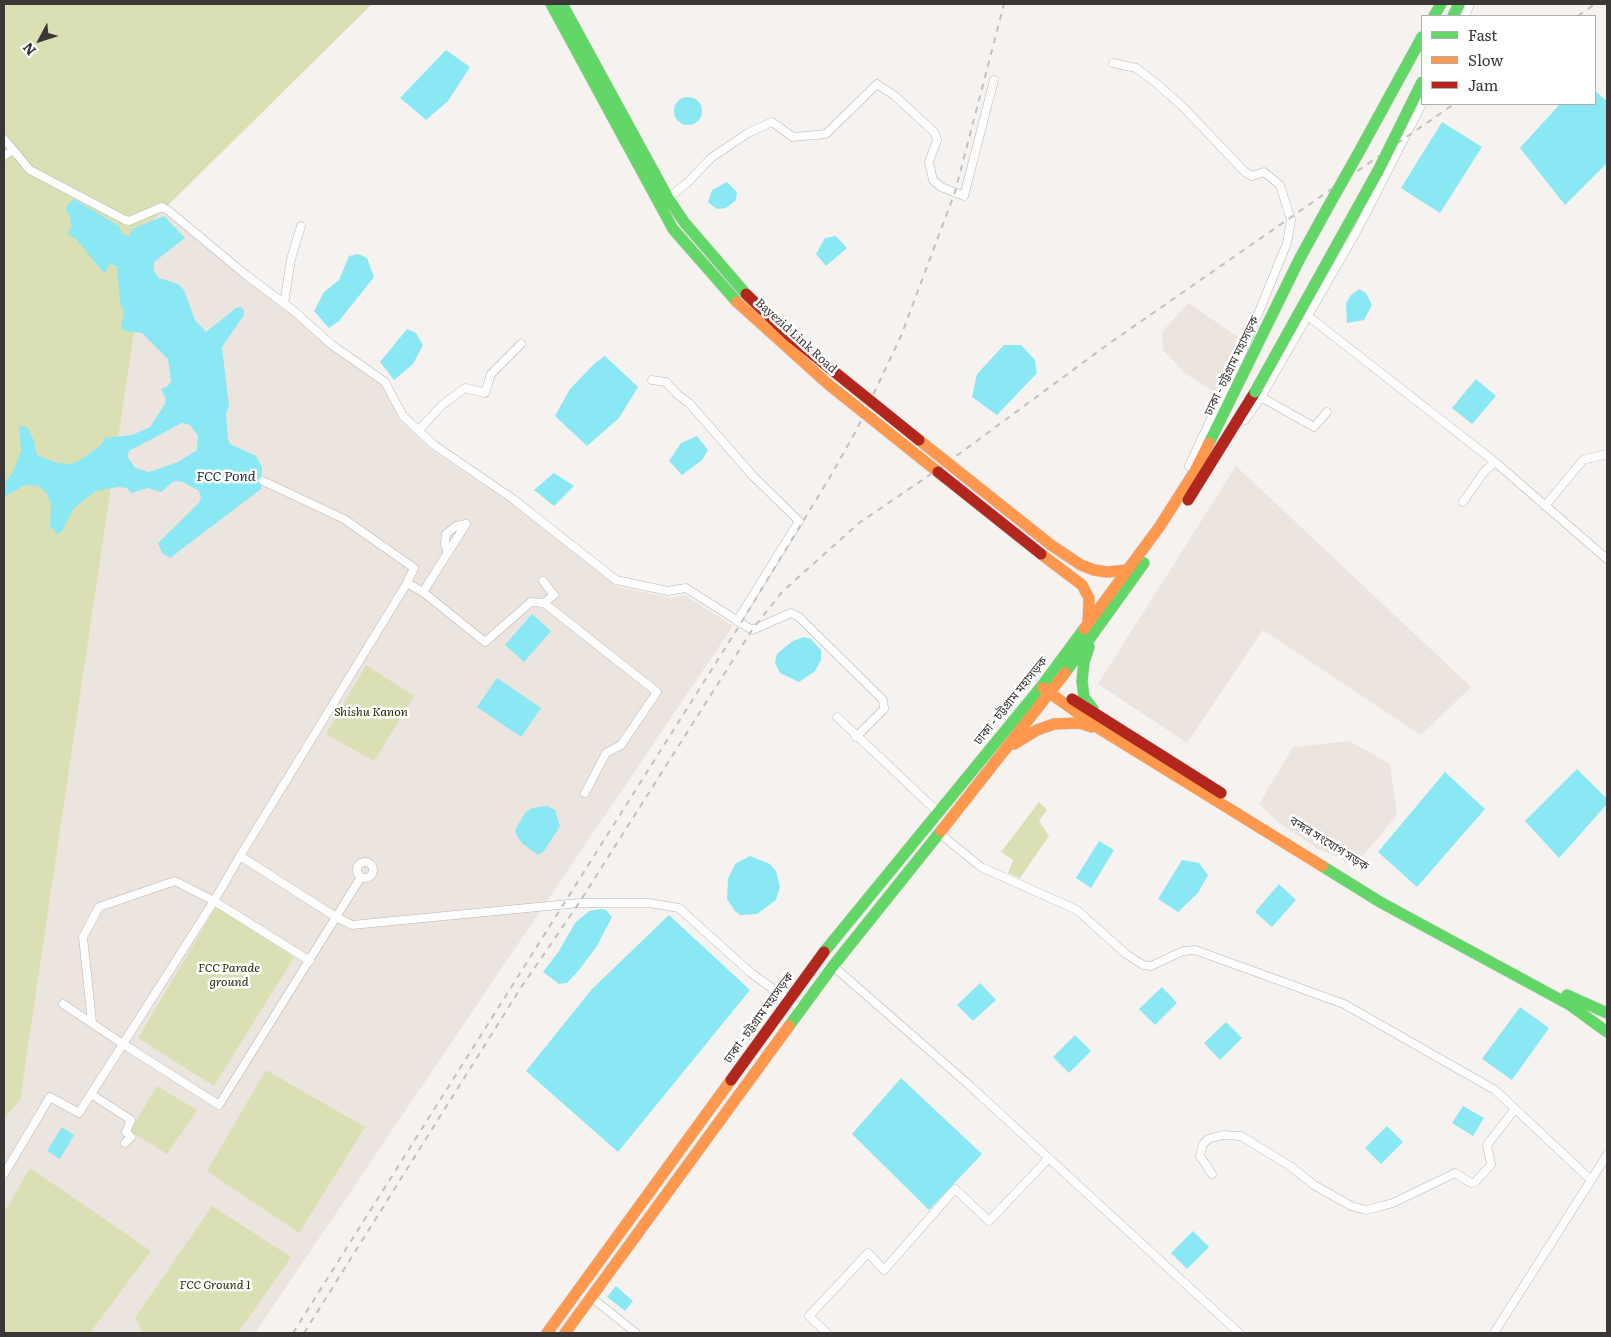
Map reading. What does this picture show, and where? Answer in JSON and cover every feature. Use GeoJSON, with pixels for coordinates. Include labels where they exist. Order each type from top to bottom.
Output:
{"type":"FeatureCollection","features":[{"type":"Feature","properties":{"kind":"main road","name":"Bayezid Link Road"},"geometry":{"type":"LineString","coordinates":[[551,4],[673,229],[737,302],[842,396],[1082,585],[1089,598],[1088,623]]}},
{"type":"Feature","properties":{"kind":"main road","name":"Bayezid Link Road"},"geometry":{"type":"LineString","coordinates":[[562,4],[668,198],[684,222],[746,294],[812,354],[1051,544],[1081,565],[1101,572],[1128,570]]}},
{"type":"Feature","properties":{"kind":"main road"},"geometry":{"type":"LineString","coordinates":[[1435,15],[1441,4]]}},
{"type":"Feature","properties":{"kind":"main road","name":"ঢাকা - চট্টগ্রাম মহাসড়ক"},"geometry":{"type":"LineString","coordinates":[[547,1333],[862,903],[1093,635],[1186,503],[1300,258],[1421,39]]}},
{"type":"Feature","properties":{"kind":"main road","name":"ঢাকা - চট্টগ্রাম মহাসড়ক"},"geometry":{"type":"LineString","coordinates":[[565,1333],[833,966],[1001,752],[1048,687],[1088,623],[1199,474],[1302,310],[1380,169],[1421,84]]}},
{"type":"Feature","properties":{"kind":"main road"},"geometry":{"type":"LineString","coordinates":[[1093,635],[1084,662],[1082,681],[1084,697],[1102,724]]}},
{"type":"Feature","properties":{"kind":"main road","name":"বন্দর সংযোগ সড়ক"},"geometry":{"type":"LineString","coordinates":[[1048,687],[1102,724],[1380,902],[1570,1005],[1607,1032]]}},
{"type":"Feature","properties":{"kind":"main road"},"geometry":{"type":"LineString","coordinates":[[1001,752],[1021,738],[1054,724],[1102,724]]}},
{"type":"Feature","properties":{"kind":"main road","name":"বন্দর সংযোগ সড়ক"},"geometry":{"type":"LineString","coordinates":[[1102,724],[1384,895],[1573,998],[1607,1013]]}},
{"type":"Feature","properties":{"kind":"street"},"geometry":{"type":"LineString","coordinates":[[1113,63],[1136,68],[1156,83],[1189,113],[1245,172],[1252,176],[1264,172],[1280,185],[1291,220],[1284,251],[1244,346],[1189,466],[1199,474]]}},
{"type":"Feature","properties":{"kind":"street"},"geometry":{"type":"LineString","coordinates":[[668,198],[687,183],[711,158],[748,133],[772,122],[793,138],[826,134],[877,84],[895,96],[934,132],[936,140],[930,162],[933,180],[941,187],[964,196],[994,80]]}},
{"type":"Feature","properties":{"kind":"street"},"geometry":{"type":"LineString","coordinates":[[1186,503],[1203,482],[1261,397],[1358,229],[1421,105]]}},
{"type":"Feature","properties":{"kind":"street"},"geometry":{"type":"LineString","coordinates":[[4,139],[30,170],[125,220],[130,221],[162,207],[284,304],[332,345],[385,382],[403,416],[434,445],[513,499],[616,580],[668,591],[686,588],[752,630],[791,613],[799,616],[883,700],[884,709],[856,737]]}},
{"type":"Feature","properties":{"kind":"street"},"geometry":{"type":"LineString","coordinates":[[4,156],[13,150]]}},
{"type":"Feature","properties":{"kind":"street"},"geometry":{"type":"LineString","coordinates":[[284,304],[291,259],[301,226]]}},
{"type":"Feature","properties":{"kind":"street"},"geometry":{"type":"LineString","coordinates":[[1308,316],[1496,462],[1607,559]]}},
{"type":"Feature","properties":{"kind":"street"},"geometry":{"type":"LineString","coordinates":[[419,430],[442,405],[465,388],[485,393],[491,374],[521,344]]}},
{"type":"Feature","properties":{"kind":"street"},"geometry":{"type":"LineString","coordinates":[[652,380],[666,382],[678,396],[689,403],[753,476],[799,521],[737,621]]}},
{"type":"Feature","properties":{"kind":"street"},"geometry":{"type":"LineString","coordinates":[[1261,397],[1314,427],[1327,412]]}},
{"type":"Feature","properties":{"kind":"street"},"geometry":{"type":"LineString","coordinates":[[1546,506],[1583,460],[1607,454]]}},
{"type":"Feature","properties":{"kind":"street"},"geometry":{"type":"LineString","coordinates":[[1463,502],[1484,472],[1496,462]]}},
{"type":"Feature","properties":{"kind":"street"},"geometry":{"type":"LineString","coordinates":[[4,1174],[50,1097],[79,1113],[214,901],[407,583],[414,568],[344,519],[263,481]]}},
{"type":"Feature","properties":{"kind":"street"},"geometry":{"type":"LineString","coordinates":[[423,592],[448,553]]}},
{"type":"Feature","properties":{"kind":"street"},"geometry":{"type":"LineString","coordinates":[[543,581],[557,594],[544,603]]}},
{"type":"Feature","properties":{"kind":"street"},"geometry":{"type":"LineString","coordinates":[[407,583],[423,592],[485,642],[531,602],[544,603],[657,692],[621,745],[606,753],[585,793]]}},
{"type":"Feature","properties":{"kind":"street"},"geometry":{"type":"LineString","coordinates":[[837,717],[856,737],[939,813]]}},
{"type":"Feature","properties":{"kind":"street"},"geometry":{"type":"LineString","coordinates":[[938,832],[981,867],[1077,910],[1126,954],[1143,964],[1151,966],[1183,951],[1195,950],[1344,1004],[1472,1075],[1495,1090],[1591,1180]]}},
{"type":"Feature","properties":{"kind":"street"},"geometry":{"type":"LineString","coordinates":[[240,856],[336,917],[352,925],[579,903],[649,903],[679,908],[751,973],[802,1010]]}},
{"type":"Feature","properties":{"kind":"street"},"geometry":{"type":"LineString","coordinates":[[63,1004],[218,1105],[361,877]]}},
{"type":"Feature","properties":{"kind":"street"},"geometry":{"type":"LineString","coordinates":[[92,1022],[83,937],[98,908],[175,881],[214,901],[310,961]]}},
{"type":"Feature","properties":{"kind":"street"},"geometry":{"type":"LineString","coordinates":[[833,966],[1239,1333]]}},
{"type":"Feature","properties":{"kind":"street"},"geometry":{"type":"LineString","coordinates":[[91,1094],[131,1120],[126,1132],[131,1137],[125,1144]]}},
{"type":"Feature","properties":{"kind":"street"},"geometry":{"type":"LineString","coordinates":[[1212,1174],[1200,1156],[1203,1144],[1208,1139],[1223,1135],[1241,1136],[1290,1166],[1314,1185],[1351,1206],[1366,1210],[1393,1203],[1454,1172],[1471,1183],[1475,1182],[1491,1165],[1487,1145],[1515,1109]]}},
{"type":"Feature","properties":{"kind":"street"},"geometry":{"type":"LineString","coordinates":[[1494,1333],[1607,1155]]}},
{"type":"Feature","properties":{"kind":"street"},"geometry":{"type":"LineString","coordinates":[[827,1333],[809,1316],[868,1253],[884,1270],[955,1189],[989,1221],[1048,1159]]}},
{"type":"Feature","properties":{"kind":"street"},"geometry":{"type":"LineString","coordinates":[[591,1297],[636,1333]]}},
{"type":"Feature","properties":{"kind":"shaded area"},"geometry":{"type":"Polygon","coordinates":[[[161,210],[292,313],[330,349],[382,385],[399,419],[431,450],[511,503],[616,586],[671,598],[685,595],[733,626],[255,1333],[4,1333],[4,273],[161,210]]]}},
{"type":"Feature","properties":{"kind":"shaded area"},"geometry":{"type":"Polygon","coordinates":[[[1188,303],[1244,341],[1216,393],[1186,374],[1163,350],[1162,332],[1188,303]]]}},
{"type":"Feature","properties":{"kind":"shaded area"},"geometry":{"type":"Polygon","coordinates":[[[1236,466],[1471,687],[1421,735],[1263,630],[1187,743],[1098,684],[1236,466]]]}},
{"type":"Feature","properties":{"kind":"shaded area"},"geometry":{"type":"Polygon","coordinates":[[[1349,741],[1390,764],[1397,815],[1356,864],[1318,849],[1279,823],[1259,804],[1293,747],[1349,741]]]}},
{"type":"Feature","properties":{"kind":"green space"},"geometry":{"type":"Polygon","coordinates":[[[4,4],[372,4],[150,223],[20,1100],[4,1118],[4,4]]]}},
{"type":"Feature","properties":{"kind":"green space","name":"Shishu Kanon"},"geometry":{"type":"Polygon","coordinates":[[[366,665],[414,696],[374,761],[326,734],[366,665]]]}},
{"type":"Feature","properties":{"kind":"green space"},"geometry":{"type":"Polygon","coordinates":[[[1039,802],[1047,810],[1039,821],[1049,836],[1020,878],[1008,873],[1013,860],[1001,852],[1039,802]]]}},
{"type":"Feature","properties":{"kind":"green space","name":"FCC Parade ground"},"geometry":{"type":"Polygon","coordinates":[[[216,907],[294,957],[214,1086],[138,1038],[216,907]]]}},
{"type":"Feature","properties":{"kind":"green space"},"geometry":{"type":"Polygon","coordinates":[[[266,1070],[365,1127],[299,1233],[207,1171],[266,1070]]]}},
{"type":"Feature","properties":{"kind":"green space"},"geometry":{"type":"Polygon","coordinates":[[[157,1086],[197,1110],[167,1154],[130,1131],[157,1086]]]}},
{"type":"Feature","properties":{"kind":"green space"},"geometry":{"type":"Polygon","coordinates":[[[30,1168],[151,1251],[90,1333],[4,1333],[4,1213],[30,1168]]]}},
{"type":"Feature","properties":{"kind":"green space","name":"FCC Ground 1"},"geometry":{"type":"Polygon","coordinates":[[[212,1206],[291,1257],[238,1333],[143,1333],[135,1318],[212,1206]]]}},
{"type":"Feature","properties":{"kind":"water"},"geometry":{"type":"Polygon","coordinates":[[[446,50],[470,67],[448,101],[426,120],[400,98],[446,50]]]}},
{"type":"Feature","properties":{"kind":"water"},"geometry":{"type":"Polygon","coordinates":[[[1596,92],[1607,101],[1607,163],[1565,205],[1520,148],[1559,105],[1596,105],[1596,92]]]}},
{"type":"Feature","properties":{"kind":"water"},"geometry":{"type":"Polygon","coordinates":[[[688,97],[698,101],[702,111],[698,121],[688,125],[678,121],[674,111],[678,101],[688,97]]]}},
{"type":"Feature","properties":{"kind":"water"},"geometry":{"type":"Polygon","coordinates":[[[1442,122],[1482,147],[1440,213],[1401,188],[1442,122]]]}},
{"type":"Feature","properties":{"kind":"water"},"geometry":{"type":"Polygon","coordinates":[[[727,182],[737,192],[736,200],[726,208],[717,209],[708,202],[712,190],[727,182]]]}},
{"type":"Feature","properties":{"kind":"water","name":"FCC Pond"},"geometry":{"type":"Polygon","coordinates":[[[74,199],[114,223],[120,228],[122,234],[129,237],[132,229],[164,216],[185,238],[154,262],[154,271],[159,278],[178,284],[184,290],[195,320],[206,332],[236,308],[240,307],[244,310],[244,315],[222,347],[229,406],[226,414],[228,439],[230,444],[256,456],[262,467],[261,489],[170,558],[162,553],[158,543],[199,503],[201,497],[199,491],[183,482],[174,481],[161,492],[148,488],[131,493],[127,488],[117,487],[96,491],[74,508],[62,531],[57,534],[50,526],[51,505],[47,494],[39,486],[25,485],[4,497],[4,484],[13,472],[21,451],[19,425],[28,428],[34,441],[37,455],[54,462],[69,464],[79,461],[101,445],[105,438],[132,435],[150,427],[165,404],[166,399],[161,389],[168,386],[171,381],[168,359],[142,333],[125,331],[121,327],[124,312],[120,304],[117,266],[109,264],[104,273],[77,240],[67,233],[71,228],[70,217],[66,210],[67,205],[74,199]],[[182,423],[129,451],[127,456],[135,468],[149,472],[178,462],[197,450],[198,436],[190,425],[182,423]]]}},
{"type":"Feature","properties":{"kind":"water"},"geometry":{"type":"Polygon","coordinates":[[[836,236],[847,248],[826,266],[816,254],[825,238],[836,236]]]}},
{"type":"Feature","properties":{"kind":"water"},"geometry":{"type":"Polygon","coordinates":[[[358,254],[367,258],[374,277],[339,321],[329,328],[314,311],[324,292],[339,280],[349,256],[358,254]]]}},
{"type":"Feature","properties":{"kind":"water"},"geometry":{"type":"Polygon","coordinates":[[[1359,289],[1366,293],[1372,305],[1364,320],[1347,323],[1346,303],[1351,295],[1359,289]]]}},
{"type":"Feature","properties":{"kind":"water"},"geometry":{"type":"Polygon","coordinates":[[[407,329],[416,333],[423,345],[413,364],[394,380],[380,362],[407,329]]]}},
{"type":"Feature","properties":{"kind":"water"},"geometry":{"type":"Polygon","coordinates":[[[1004,345],[1021,345],[1035,360],[1037,373],[997,415],[972,397],[977,374],[1004,345]]]}},
{"type":"Feature","properties":{"kind":"water"},"geometry":{"type":"Polygon","coordinates":[[[605,356],[638,387],[619,418],[587,446],[555,416],[570,389],[595,363],[605,356]]]}},
{"type":"Feature","properties":{"kind":"water"},"geometry":{"type":"Polygon","coordinates":[[[1476,379],[1496,396],[1472,424],[1452,408],[1476,379]]]}},
{"type":"Feature","properties":{"kind":"water"},"geometry":{"type":"Polygon","coordinates":[[[697,436],[708,450],[702,460],[682,475],[669,461],[681,443],[697,436]]]}},
{"type":"Feature","properties":{"kind":"water"},"geometry":{"type":"Polygon","coordinates":[[[554,473],[574,486],[554,506],[534,490],[554,473]]]}},
{"type":"Feature","properties":{"kind":"water"},"geometry":{"type":"Polygon","coordinates":[[[532,614],[551,631],[524,662],[505,645],[532,614]]]}},
{"type":"Feature","properties":{"kind":"water"},"geometry":{"type":"Polygon","coordinates":[[[804,637],[811,639],[821,650],[821,660],[815,671],[799,682],[780,673],[775,663],[777,654],[793,641],[804,637]]]}},
{"type":"Feature","properties":{"kind":"water"},"geometry":{"type":"Polygon","coordinates":[[[497,678],[541,708],[521,737],[477,707],[497,678]]]}},
{"type":"Feature","properties":{"kind":"water"},"geometry":{"type":"Polygon","coordinates":[[[1577,769],[1607,799],[1607,804],[1559,858],[1525,821],[1577,769]]]}},
{"type":"Feature","properties":{"kind":"water"},"geometry":{"type":"Polygon","coordinates":[[[1445,772],[1485,809],[1417,887],[1378,852],[1445,772]]]}},
{"type":"Feature","properties":{"kind":"water"},"geometry":{"type":"Polygon","coordinates":[[[547,806],[555,810],[560,826],[544,851],[538,855],[523,844],[515,830],[525,813],[532,808],[547,806]]]}},
{"type":"Feature","properties":{"kind":"water"},"geometry":{"type":"Polygon","coordinates":[[[1099,841],[1114,850],[1091,888],[1076,878],[1099,841]]]}},
{"type":"Feature","properties":{"kind":"water"},"geometry":{"type":"Polygon","coordinates":[[[750,856],[770,864],[776,871],[780,887],[776,900],[757,914],[740,915],[727,899],[728,879],[735,864],[750,856]]]}},
{"type":"Feature","properties":{"kind":"water"},"geometry":{"type":"Polygon","coordinates":[[[1182,860],[1199,863],[1208,875],[1198,893],[1178,912],[1158,899],[1182,860]]]}},
{"type":"Feature","properties":{"kind":"water"},"geometry":{"type":"Polygon","coordinates":[[[1279,884],[1296,900],[1272,927],[1255,912],[1279,884]]]}},
{"type":"Feature","properties":{"kind":"water"},"geometry":{"type":"Polygon","coordinates":[[[606,910],[612,917],[597,946],[567,983],[559,984],[543,972],[559,951],[575,923],[589,911],[606,910]]]}},
{"type":"Feature","properties":{"kind":"water"},"geometry":{"type":"Polygon","coordinates":[[[669,915],[750,990],[618,1152],[526,1071],[592,989],[669,915]]]}},
{"type":"Feature","properties":{"kind":"water"},"geometry":{"type":"Polygon","coordinates":[[[980,983],[996,1000],[973,1021],[957,1005],[980,983]]]}},
{"type":"Feature","properties":{"kind":"water"},"geometry":{"type":"Polygon","coordinates":[[[1162,987],[1177,1003],[1155,1025],[1139,1009],[1162,987]]]}},
{"type":"Feature","properties":{"kind":"water"},"geometry":{"type":"Polygon","coordinates":[[[1520,1007],[1549,1028],[1512,1080],[1482,1059],[1520,1007]]]}},
{"type":"Feature","properties":{"kind":"water"},"geometry":{"type":"Polygon","coordinates":[[[1226,1022],[1242,1038],[1220,1060],[1204,1043],[1226,1022]]]}},
{"type":"Feature","properties":{"kind":"water"},"geometry":{"type":"Polygon","coordinates":[[[1075,1035],[1091,1051],[1069,1073],[1053,1057],[1075,1035]]]}},
{"type":"Feature","properties":{"kind":"water"},"geometry":{"type":"Polygon","coordinates":[[[901,1078],[982,1154],[929,1210],[852,1134],[901,1078]]]}},
{"type":"Feature","properties":{"kind":"water"},"geometry":{"type":"Polygon","coordinates":[[[1463,1106],[1484,1118],[1473,1136],[1452,1123],[1463,1106]]]}},
{"type":"Feature","properties":{"kind":"water"},"geometry":{"type":"Polygon","coordinates":[[[1387,1126],[1403,1142],[1381,1164],[1365,1148],[1387,1126]]]}},
{"type":"Feature","properties":{"kind":"water"},"geometry":{"type":"Polygon","coordinates":[[[62,1127],[74,1135],[60,1159],[47,1151],[62,1127]]]}},
{"type":"Feature","properties":{"kind":"water"},"geometry":{"type":"Polygon","coordinates":[[[1193,1231],[1209,1247],[1187,1269],[1171,1253],[1193,1231]]]}},
{"type":"Feature","properties":{"kind":"water"},"geometry":{"type":"Polygon","coordinates":[[[616,1286],[633,1301],[625,1311],[607,1297],[616,1286]]]}},
{"type":"Feature","properties":{"kind":"railway"},"geometry":{"type":"LineString","coordinates":[[293,1333],[741,623],[857,429],[901,336],[955,192],[1004,4]]}},
{"type":"Feature","properties":{"kind":"railway"},"geometry":{"type":"LineString","coordinates":[[1579,15],[1595,4]]}},
{"type":"Feature","properties":{"kind":"railway"},"geometry":{"type":"LineString","coordinates":[[304,1333],[520,989],[579,903],[752,630],[782,592],[859,523],[940,468],[1107,345],[1453,105]]}},
{"type":"Feature","properties":{"kind":"traffic: fast"},"geometry":{"type":"LineString","coordinates":[[551,4],[673,229],[737,302]]}},
{"type":"Feature","properties":{"kind":"traffic: fast"},"geometry":{"type":"LineString","coordinates":[[562,4],[668,198],[684,222],[746,294]]}},
{"type":"Feature","properties":{"kind":"traffic: fast"},"geometry":{"type":"LineString","coordinates":[[1435,15],[1441,4]]}},
{"type":"Feature","properties":{"kind":"traffic: fast"},"geometry":{"type":"LineString","coordinates":[[1454,15],[1459,4]]}},
{"type":"Feature","properties":{"kind":"traffic: fast"},"geometry":{"type":"LineString","coordinates":[[1359,152],[1421,39]]}},
{"type":"Feature","properties":{"kind":"traffic: fast"},"geometry":{"type":"LineString","coordinates":[[1255,392],[1379,169],[1421,84]]}},
{"type":"Feature","properties":{"kind":"traffic: fast"},"geometry":{"type":"LineString","coordinates":[[1328,207],[1359,152]]}},
{"type":"Feature","properties":{"kind":"traffic: fast"},"geometry":{"type":"LineString","coordinates":[[1209,443],[1300,258],[1328,207]]}},
{"type":"Feature","properties":{"kind":"traffic: fast"},"geometry":{"type":"LineString","coordinates":[[1065,673],[1144,563]]}},
{"type":"Feature","properties":{"kind":"traffic: fast"},"geometry":{"type":"LineString","coordinates":[[824,952],[1041,687],[1084,629]]}},
{"type":"Feature","properties":{"kind":"traffic: fast"},"geometry":{"type":"LineString","coordinates":[[1089,647],[1084,662],[1082,681],[1084,697],[1093,709]]}},
{"type":"Feature","properties":{"kind":"traffic: fast"},"geometry":{"type":"LineString","coordinates":[[789,1026],[833,966],[941,831]]}},
{"type":"Feature","properties":{"kind":"traffic: fast"},"geometry":{"type":"LineString","coordinates":[[1322,866],[1380,902],[1570,1005],[1607,1032]]}},
{"type":"Feature","properties":{"kind":"traffic: fast"},"geometry":{"type":"LineString","coordinates":[[1567,995],[1607,1013]]}},
{"type":"Feature","properties":{"kind":"traffic: slow"},"geometry":{"type":"LineString","coordinates":[[737,302],[828,384],[938,472]]}},
{"type":"Feature","properties":{"kind":"traffic: slow"},"geometry":{"type":"LineString","coordinates":[[919,440],[1051,545]]}},
{"type":"Feature","properties":{"kind":"traffic: slow"},"geometry":{"type":"LineString","coordinates":[[1084,629],[1160,526],[1195,471],[1209,443]]}},
{"type":"Feature","properties":{"kind":"traffic: slow"},"geometry":{"type":"LineString","coordinates":[[1051,545],[1081,565],[1094,570],[1107,572],[1127,570]]}},
{"type":"Feature","properties":{"kind":"traffic: slow"},"geometry":{"type":"LineString","coordinates":[[1041,554],[1082,585],[1089,598],[1088,623]]}},
{"type":"Feature","properties":{"kind":"traffic: slow"},"geometry":{"type":"LineString","coordinates":[[941,831],[1065,673]]}},
{"type":"Feature","properties":{"kind":"traffic: slow"},"geometry":{"type":"LineString","coordinates":[[1043,688],[1100,729],[1322,866]]}},
{"type":"Feature","properties":{"kind":"traffic: slow"},"geometry":{"type":"LineString","coordinates":[[1014,744],[1037,730],[1054,724],[1079,723],[1092,727]]}},
{"type":"Feature","properties":{"kind":"traffic: slow"},"geometry":{"type":"LineString","coordinates":[[565,1333],[789,1026]]}},
{"type":"Feature","properties":{"kind":"traffic: slow"},"geometry":{"type":"LineString","coordinates":[[547,1333],[731,1080]]}},
{"type":"Feature","properties":{"kind":"traffic: jam"},"geometry":{"type":"LineString","coordinates":[[746,294],[790,336],[919,440]]}},
{"type":"Feature","properties":{"kind":"traffic: jam"},"geometry":{"type":"LineString","coordinates":[[1188,500],[1255,392]]}},
{"type":"Feature","properties":{"kind":"traffic: jam"},"geometry":{"type":"LineString","coordinates":[[938,472],[1041,554]]}},
{"type":"Feature","properties":{"kind":"traffic: jam"},"geometry":{"type":"LineString","coordinates":[[1072,699],[1221,793]]}},
{"type":"Feature","properties":{"kind":"traffic: jam"},"geometry":{"type":"LineString","coordinates":[[731,1080],[824,952]]}}]}
